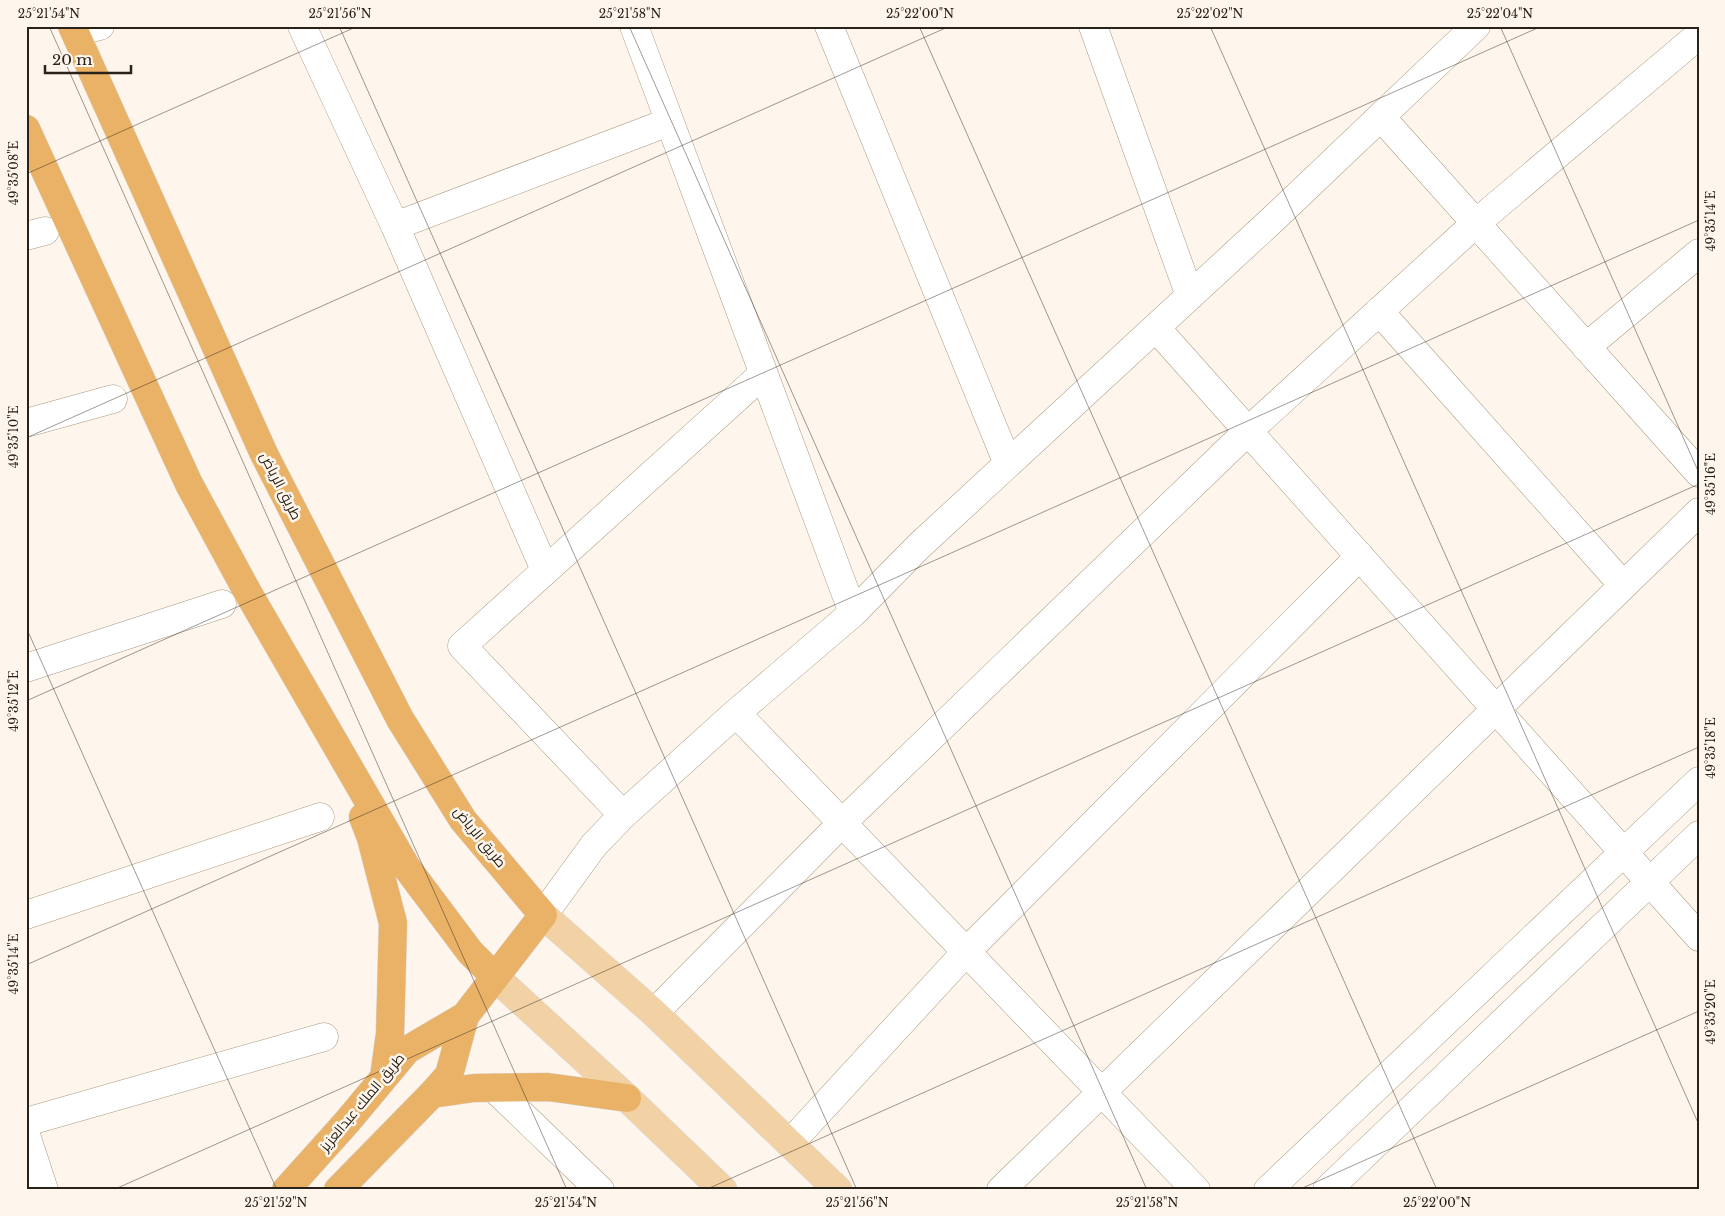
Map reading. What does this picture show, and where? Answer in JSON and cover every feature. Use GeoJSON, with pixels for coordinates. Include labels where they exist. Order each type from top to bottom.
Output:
{"type":"FeatureCollection","features":[{"type":"Feature","properties":{"kind":"highway","name":"طريق الرياض"},"geometry":{"type":"LineString","coordinates":[[82,28],[264,454],[400,719],[463,820],[543,915]]}},
{"type":"Feature","properties":{"kind":"highway"},"geometry":{"type":"LineString","coordinates":[[26,130],[190,484],[247,591],[407,868],[470,952],[495,977]]}},
{"type":"Feature","properties":{"kind":"highway"},"geometry":{"type":"LineString","coordinates":[[337,748],[371,838],[393,923],[390,1034],[384,1079]]}},
{"type":"Feature","properties":{"kind":"highway"},"geometry":{"type":"LineString","coordinates":[[338,1190],[432,1094],[448,1075],[465,1016],[543,915]]}},
{"type":"Feature","properties":{"kind":"highway","name":"طريق الملك عبدالعزيز"},"geometry":{"type":"LineString","coordinates":[[286,1190],[384,1079],[407,1050],[465,1016]]}},
{"type":"Feature","properties":{"kind":"highway"},"geometry":{"type":"LineString","coordinates":[[432,1094],[474,1088],[548,1087],[627,1098]]}},
{"type":"Feature","properties":{"kind":"main road"},"geometry":{"type":"LineString","coordinates":[[543,915],[654,1013],[838,1190]]}},
{"type":"Feature","properties":{"kind":"main road"},"geometry":{"type":"LineString","coordinates":[[495,977],[627,1098],[723,1190]]}},
{"type":"Feature","properties":{"kind":"street"},"geometry":{"type":"LineString","coordinates":[[302,26],[395,226],[545,570]]}},
{"type":"Feature","properties":{"kind":"street"},"geometry":{"type":"LineString","coordinates":[[634,26],[852,614]]}},
{"type":"Feature","properties":{"kind":"street"},"geometry":{"type":"LineString","coordinates":[[829,26],[1008,464]]}},
{"type":"Feature","properties":{"kind":"street"},"geometry":{"type":"LineString","coordinates":[[1093,26],[1190,296]]}},
{"type":"Feature","properties":{"kind":"street"},"geometry":{"type":"LineString","coordinates":[[543,915],[594,845],[623,815],[852,614],[920,546],[1156,328],[1476,26]]}},
{"type":"Feature","properties":{"kind":"street"},"geometry":{"type":"LineString","coordinates":[[654,1013],[842,823],[1248,430],[1476,223],[1699,35]]}},
{"type":"Feature","properties":{"kind":"street"},"geometry":{"type":"LineString","coordinates":[[1381,117],[1699,473]]}},
{"type":"Feature","properties":{"kind":"street"},"geometry":{"type":"LineString","coordinates":[[395,226],[669,122]]}},
{"type":"Feature","properties":{"kind":"street"},"geometry":{"type":"LineString","coordinates":[[1586,347],[1699,253]]}},
{"type":"Feature","properties":{"kind":"street"},"geometry":{"type":"LineString","coordinates":[[1379,311],[1623,585]]}},
{"type":"Feature","properties":{"kind":"street"},"geometry":{"type":"LineString","coordinates":[[1156,328],[1699,937]]}},
{"type":"Feature","properties":{"kind":"street"},"geometry":{"type":"LineString","coordinates":[[623,815],[462,646],[762,375]]}},
{"type":"Feature","properties":{"kind":"street"},"geometry":{"type":"LineString","coordinates":[[26,422],[113,398]]}},
{"type":"Feature","properties":{"kind":"street"},"geometry":{"type":"LineString","coordinates":[[1001,1190],[1495,708],[1699,512]]}},
{"type":"Feature","properties":{"kind":"street"},"geometry":{"type":"LineString","coordinates":[[790,1144],[966,952],[1360,556]]}},
{"type":"Feature","properties":{"kind":"street"},"geometry":{"type":"LineString","coordinates":[[26,668],[222,604]]}},
{"type":"Feature","properties":{"kind":"street"},"geometry":{"type":"LineString","coordinates":[[736,714],[1196,1190]]}},
{"type":"Feature","properties":{"kind":"street"},"geometry":{"type":"LineString","coordinates":[[1268,1190],[1699,781]]}},
{"type":"Feature","properties":{"kind":"street"},"geometry":{"type":"LineString","coordinates":[[26,914],[320,817]]}},
{"type":"Feature","properties":{"kind":"street"},"geometry":{"type":"LineString","coordinates":[[1327,1190],[1699,835]]}},
{"type":"Feature","properties":{"kind":"street"},"geometry":{"type":"LineString","coordinates":[[26,1122],[324,1037]]}},
{"type":"Feature","properties":{"kind":"street"},"geometry":{"type":"LineString","coordinates":[[494,1088],[600,1190]]}},
{"type":"Feature","properties":{"kind":"street"},"geometry":{"type":"LineString","coordinates":[[26,1135],[44,1190]]}}]}
